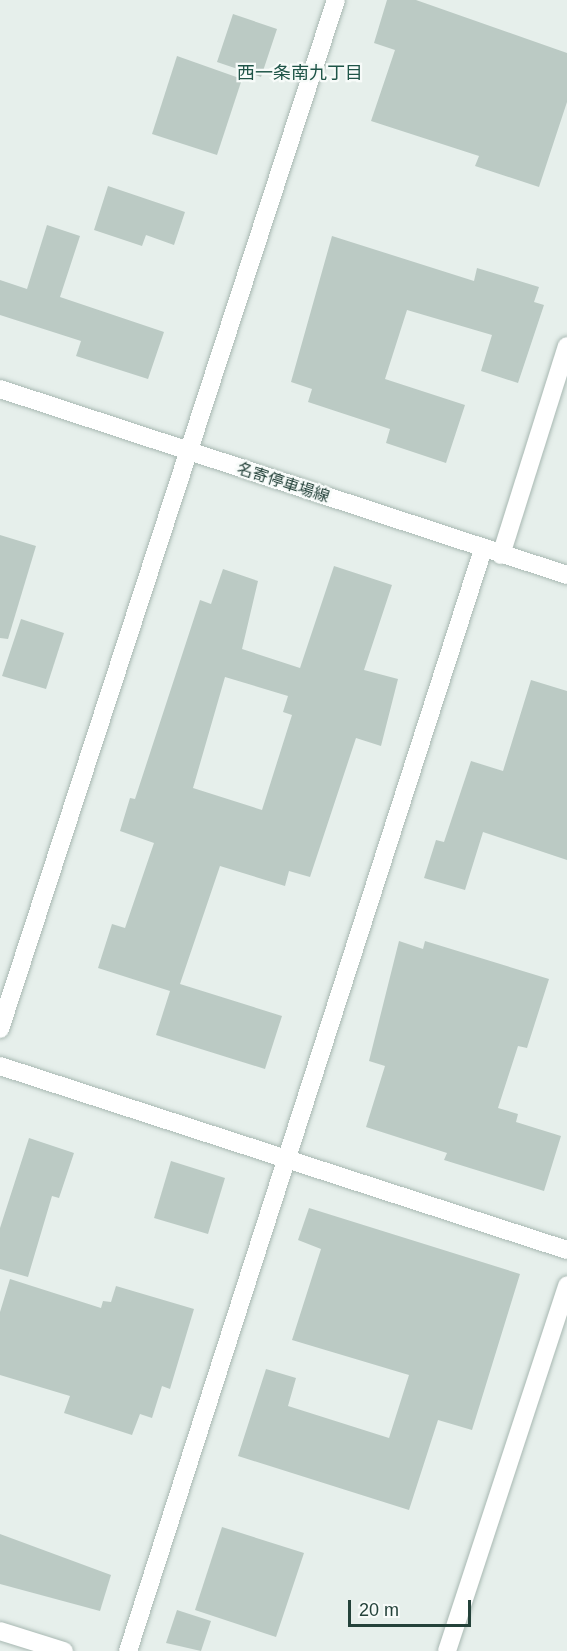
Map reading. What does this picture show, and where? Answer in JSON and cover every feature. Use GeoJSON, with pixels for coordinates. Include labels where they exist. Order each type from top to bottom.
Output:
{"type":"FeatureCollection","features":[{"type":"Feature","properties":{"kind":"street"},"geometry":{"type":"LineString","coordinates":[[0,1029],[336,0]]}},
{"type":"Feature","properties":{"kind":"street"},"geometry":{"type":"LineString","coordinates":[[128,1651],[288,1157],[492,552],[567,346]]}},
{"type":"Feature","properties":{"kind":"street","name":"名寄停車場線"},"geometry":{"type":"LineString","coordinates":[[0,388],[567,575]]}},
{"type":"Feature","properties":{"kind":"street"},"geometry":{"type":"LineString","coordinates":[[0,1066],[288,1157],[567,1250]]}},
{"type":"Feature","properties":{"kind":"street"},"geometry":{"type":"LineString","coordinates":[[447,1651],[567,1285]]}},
{"type":"Feature","properties":{"kind":"street"},"geometry":{"type":"LineString","coordinates":[[0,1631],[64,1651]]}},
{"type":"Feature","properties":{"kind":"building"},"geometry":{"type":"Polygon","coordinates":[[[387,0],[416,0],[567,53],[567,102],[539,187],[475,166],[479,156],[371,121],[395,50],[374,43],[387,0]]]}},
{"type":"Feature","properties":{"kind":"building"},"geometry":{"type":"Polygon","coordinates":[[[233,14],[277,29],[261,77],[217,62],[233,14]]]}},
{"type":"Feature","properties":{"kind":"building"},"geometry":{"type":"Polygon","coordinates":[[[177,56],[242,79],[217,155],[152,134],[177,56]]]}},
{"type":"Feature","properties":{"kind":"building"},"geometry":{"type":"Polygon","coordinates":[[[108,186],[185,212],[174,245],[146,235],[142,246],[94,230],[108,186]]]}},
{"type":"Feature","properties":{"kind":"building"},"geometry":{"type":"Polygon","coordinates":[[[47,225],[80,236],[60,297],[164,332],[148,379],[76,356],[81,341],[0,315],[0,280],[27,289],[47,225]]]}},
{"type":"Feature","properties":{"kind":"building"},"geometry":{"type":"Polygon","coordinates":[[[332,236],[474,281],[477,268],[539,287],[534,302],[544,305],[518,383],[481,371],[492,335],[407,310],[385,379],[465,405],[446,463],[386,443],[390,429],[308,402],[312,389],[291,382],[332,236]]]}},
{"type":"Feature","properties":{"kind":"building"},"geometry":{"type":"Polygon","coordinates":[[[0,535],[36,546],[8,639],[0,638],[0,535]]]}},
{"type":"Feature","properties":{"kind":"building"},"geometry":{"type":"Polygon","coordinates":[[[334,566],[392,585],[364,670],[398,679],[381,746],[356,738],[310,877],[289,871],[285,886],[220,866],[180,984],[282,1016],[265,1069],[156,1035],[170,991],[98,968],[112,924],[125,928],[154,843],[120,831],[130,798],[135,799],[200,600],[211,604],[223,569],[258,581],[242,649],[300,668],[334,566]],[[225,677],[193,788],[262,810],[292,715],[283,712],[288,696],[225,677]]]}},
{"type":"Feature","properties":{"kind":"building"},"geometry":{"type":"Polygon","coordinates":[[[21,619],[64,633],[46,689],[2,676],[21,619]]]}},
{"type":"Feature","properties":{"kind":"building"},"geometry":{"type":"Polygon","coordinates":[[[531,680],[567,691],[567,860],[483,832],[465,890],[424,878],[436,840],[444,842],[471,761],[503,771],[531,680]]]}},
{"type":"Feature","properties":{"kind":"building"},"geometry":{"type":"Polygon","coordinates":[[[399,941],[423,949],[425,941],[549,979],[527,1048],[518,1046],[498,1108],[518,1114],[516,1122],[561,1136],[544,1191],[444,1160],[447,1153],[366,1127],[385,1066],[369,1061],[399,941]]]}},
{"type":"Feature","properties":{"kind":"building"},"geometry":{"type":"Polygon","coordinates":[[[29,1138],[74,1153],[59,1198],[52,1196],[28,1277],[0,1269],[0,1228],[29,1138]]]}},
{"type":"Feature","properties":{"kind":"building"},"geometry":{"type":"Polygon","coordinates":[[[171,1161],[225,1178],[208,1234],[154,1218],[171,1161]]]}},
{"type":"Feature","properties":{"kind":"building"},"geometry":{"type":"Polygon","coordinates":[[[309,1208],[520,1274],[472,1430],[438,1420],[409,1510],[238,1456],[266,1369],[296,1378],[288,1406],[389,1438],[409,1375],[292,1340],[321,1249],[298,1240],[309,1208]]]}},
{"type":"Feature","properties":{"kind":"building"},"geometry":{"type":"Polygon","coordinates":[[[10,1279],[101,1308],[103,1301],[111,1302],[116,1286],[194,1309],[170,1389],[162,1386],[152,1418],[140,1414],[132,1435],[64,1413],[70,1396],[0,1375],[0,1312],[10,1279]]]}},
{"type":"Feature","properties":{"kind":"building"},"geometry":{"type":"Polygon","coordinates":[[[222,1527],[304,1553],[276,1637],[195,1610],[222,1527]]]}},
{"type":"Feature","properties":{"kind":"building"},"geometry":{"type":"Polygon","coordinates":[[[0,1534],[111,1575],[100,1611],[0,1584],[0,1534]]]}},
{"type":"Feature","properties":{"kind":"building"},"geometry":{"type":"Polygon","coordinates":[[[177,1610],[211,1621],[201,1651],[166,1643],[177,1610]]]}},
{"type":"Feature","properties":{"kind":"district","name":"西一条南九丁目"},"geometry":{"type":"Point","coordinates":[300,73]}}]}
